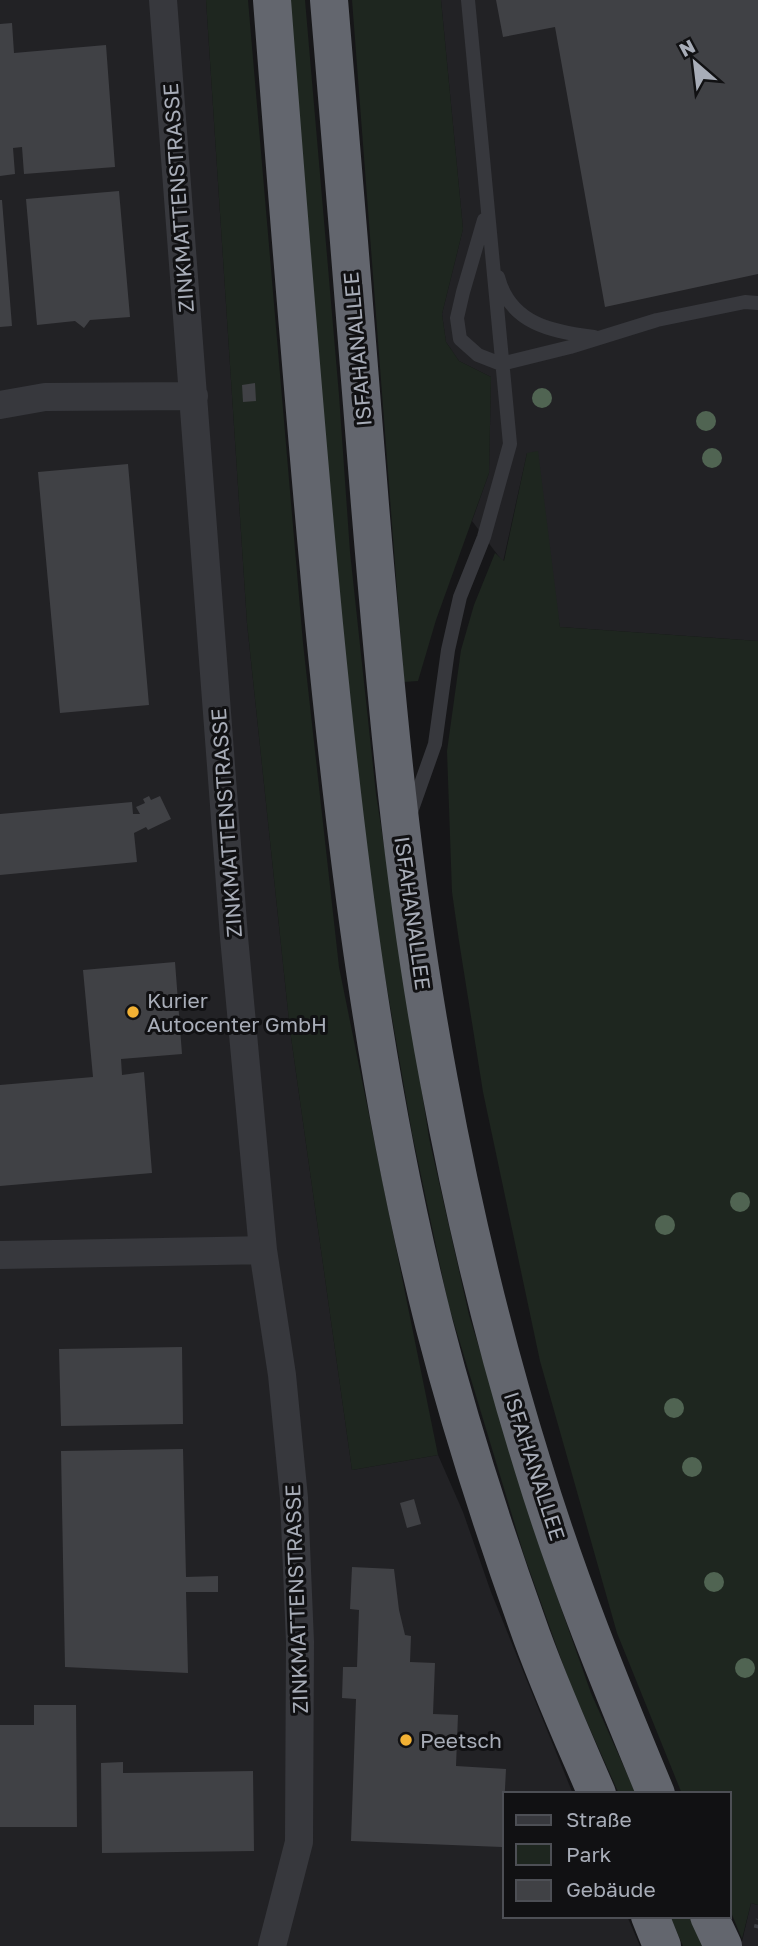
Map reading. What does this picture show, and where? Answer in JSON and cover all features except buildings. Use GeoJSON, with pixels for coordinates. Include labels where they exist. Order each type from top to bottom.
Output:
{"type":"FeatureCollection","features":[{"type":"Feature","properties":{"kind":"highway"},"geometry":{"type":"LineString","coordinates":[[272,0],[308,460],[340,791],[371,1009],[398,1166],[434,1322],[484,1491],[528,1627],[596,1792]]}},
{"type":"Feature","properties":{"kind":"highway","name":"ISFAHANALLEE"},"geometry":{"type":"LineString","coordinates":[[329,0],[386,690],[402,837],[440,1084],[481,1274],[512,1397],[534,1470],[604,1669],[655,1792]]}},
{"type":"Feature","properties":{"kind":"highway"},"geometry":{"type":"LineString","coordinates":[[651,1918],[662,1946]]}},
{"type":"Feature","properties":{"kind":"highway"},"geometry":{"type":"LineString","coordinates":[[710,1918],[723,1946]]}},
{"type":"Feature","properties":{"kind":"street","name":"ZINKMATTENSTRASSE"},"geometry":{"type":"LineString","coordinates":[[163,0],[234,937],[263,1250],[282,1375],[291,1460],[300,1642],[299,1842],[272,1946]]}},
{"type":"Feature","properties":{"kind":"street"},"geometry":{"type":"LineString","coordinates":[[0,405],[45,397],[194,396]]}},
{"type":"Feature","properties":{"kind":"street"},"geometry":{"type":"LineString","coordinates":[[0,1255],[263,1250]]}},
{"type":"Feature","properties":{"kind":"lane"},"geometry":{"type":"LineString","coordinates":[[402,837],[435,744],[448,650],[460,597],[484,537],[510,444],[468,0]]}},
{"type":"Feature","properties":{"kind":"lane"},"geometry":{"type":"LineString","coordinates":[[486,212],[457,318],[460,339],[478,355],[501,363],[657,320],[745,302],[758,303]]}},
{"type":"Feature","properties":{"kind":"lane"},"geometry":{"type":"LineString","coordinates":[[489,238],[501,290],[523,318],[559,332],[599,338]]}},
{"type":"Feature","properties":{"kind":"shaded area"},"geometry":{"type":"Polygon","coordinates":[[[0,0],[206,0],[247,623],[290,1030],[352,1470],[438,1455],[463,1512],[491,1592],[572,1792],[503,1792],[503,1918],[628,1918],[640,1946],[0,1946],[0,0]]]}},
{"type":"Feature","properties":{"kind":"shaded area"},"geometry":{"type":"Polygon","coordinates":[[[441,0],[758,0],[758,641],[560,627],[527,453],[503,562],[472,521],[489,473],[491,377],[459,361],[446,342],[442,314],[463,229],[441,0]]]}},
{"type":"Feature","properties":{"kind":"shaded area"},"geometry":{"type":"Polygon","coordinates":[[[751,1903],[758,1905],[758,1946],[741,1946],[751,1903]]]}},
{"type":"Feature","properties":{"kind":"green space"},"geometry":{"type":"Polygon","coordinates":[[[206,0],[248,0],[303,643],[339,967],[438,1455],[352,1470],[290,1030],[247,623],[206,0]]]}},
{"type":"Feature","properties":{"kind":"green space"},"geometry":{"type":"Polygon","coordinates":[[[290,0],[305,0],[350,552],[376,794],[429,1138],[469,1315],[543,1557],[591,1693],[635,1792],[618,1792],[570,1684],[524,1555],[448,1303],[412,1133],[376,924],[359,789],[331,511],[290,0]]]}},
{"type":"Feature","properties":{"kind":"green space"},"geometry":{"type":"Polygon","coordinates":[[[352,0],[441,0],[463,229],[442,314],[446,342],[459,361],[491,377],[489,473],[436,620],[418,681],[404,682],[352,0]]]}},
{"type":"Feature","properties":{"kind":"green space"},"geometry":{"type":"Polygon","coordinates":[[[538,451],[560,627],[758,641],[758,1905],[751,1903],[742,1939],[730,1910],[730,1792],[681,1792],[617,1633],[540,1361],[483,1092],[459,941],[452,892],[447,751],[461,650],[474,605],[495,553],[504,561],[527,453],[538,451]]]}},
{"type":"Feature","properties":{"kind":"green space"},"geometry":{"type":"Polygon","coordinates":[[[671,1918],[692,1918],[704,1946],[683,1946],[671,1918]]]}},
{"type":"Feature","properties":{"kind":"place","name":"Kurier Autocenter GmbH"},"geometry":{"type":"Point","coordinates":[133,1012]}},
{"type":"Feature","properties":{"kind":"place","name":"Peetsch"},"geometry":{"type":"Point","coordinates":[406,1740]}}]}
